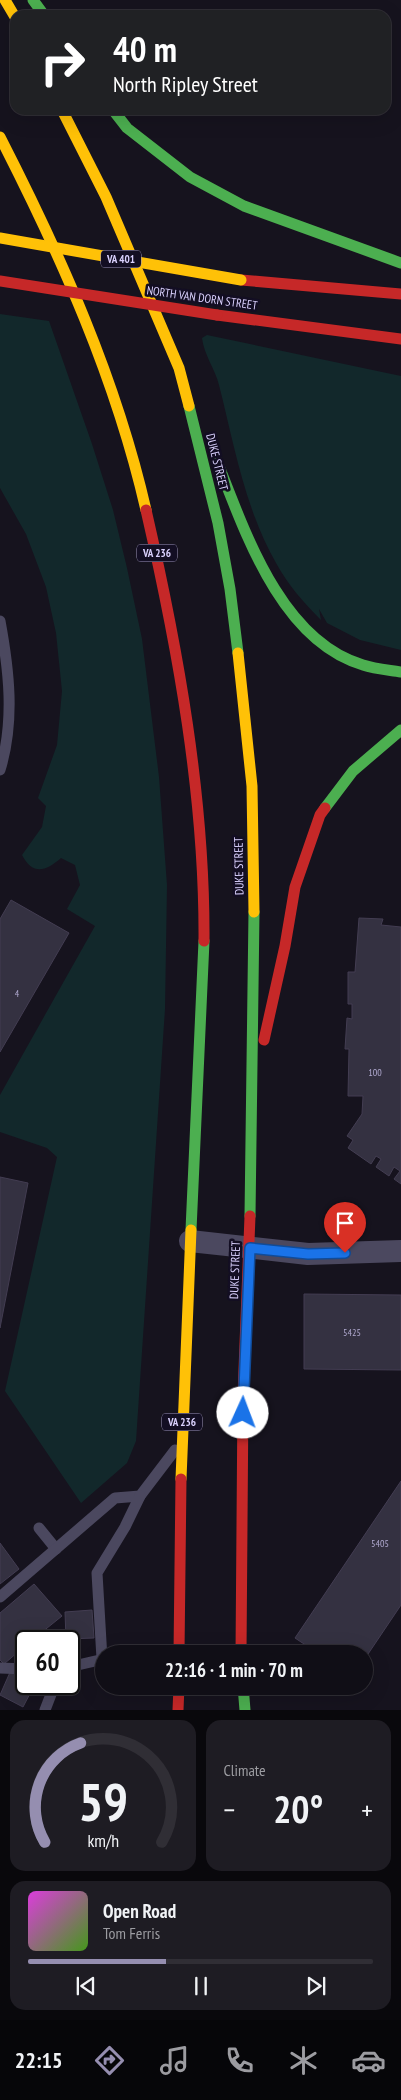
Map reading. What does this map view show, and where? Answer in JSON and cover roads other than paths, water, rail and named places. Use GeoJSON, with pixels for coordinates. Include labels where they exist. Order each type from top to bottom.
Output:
{"type":"FeatureCollection","features":[{"type":"Feature","properties":{"kind":"main road","name":"DUKE STREET"},"geometry":{"type":"LineString","coordinates":[[65,115],[106,197],[179,368],[218,523],[230,589],[244,707],[252,786],[253,846],[250,1248],[243,1395],[240,1586],[242,1645]]}},
{"type":"Feature","properties":{"kind":"main road"},"geometry":{"type":"LineString","coordinates":[[118,115],[127,128],[190,177],[244,206],[401,263]]}},
{"type":"Feature","properties":{"kind":"main road","name":"VA 236"},"geometry":{"type":"LineString","coordinates":[[0,137],[43,221],[101,358],[135,462],[167,602],[195,787],[204,890],[203,995],[181,1443],[179,1645]]}},
{"type":"Feature","properties":{"kind":"main road","name":"NORTH VAN DORN STREET"},"geometry":{"type":"LineString","coordinates":[[0,238],[241,280],[401,294]]}},
{"type":"Feature","properties":{"kind":"main road","name":"NORTH VAN DORN STREET"},"geometry":{"type":"LineString","coordinates":[[0,280],[217,315],[401,339]]}},
{"type":"Feature","properties":{"kind":"main road"},"geometry":{"type":"LineString","coordinates":[[277,323],[384,349]]}},
{"type":"Feature","properties":{"kind":"main road"},"geometry":{"type":"LineString","coordinates":[[179,368],[253,548],[268,579],[288,608],[324,645],[343,657],[379,671],[401,672]]}},
{"type":"Feature","properties":{"kind":"main road"},"geometry":{"type":"LineString","coordinates":[[251,1100],[286,946],[295,887],[320,814],[353,771],[401,730]]}},
{"type":"Feature","properties":{"kind":"main road"},"geometry":{"type":"LineString","coordinates":[[178,1695],[178,1710]]}},
{"type":"Feature","properties":{"kind":"main road"},"geometry":{"type":"LineString","coordinates":[[244,1695],[246,1710]]}},
{"type":"Feature","properties":{"kind":"street"},"geometry":{"type":"LineString","coordinates":[[190,1241],[308,1254],[401,1251]]}},
{"type":"Feature","properties":{"kind":"lane"},"geometry":{"type":"LineString","coordinates":[[0,621],[6,650],[10,696],[8,732],[0,770]]}},
{"type":"Feature","properties":{"kind":"lane"},"geometry":{"type":"LineString","coordinates":[[102,1645],[97,1573],[125,1527],[140,1496],[181,1443]]}},
{"type":"Feature","properties":{"kind":"lane"},"geometry":{"type":"LineString","coordinates":[[0,1597],[115,1498],[140,1496]]}},
{"type":"Feature","properties":{"kind":"lane"},"geometry":{"type":"LineString","coordinates":[[39,1528],[56,1549]]}},
{"type":"Feature","properties":{"kind":"lane"},"geometry":{"type":"LineString","coordinates":[[80,1664],[95,1661]]}},
{"type":"Feature","properties":{"kind":"lane"},"geometry":{"type":"LineString","coordinates":[[0,1668],[15,1668]]}},
{"type":"Feature","properties":{"kind":"lane"},"geometry":{"type":"LineString","coordinates":[[45,1710],[51,1695]]}}]}
